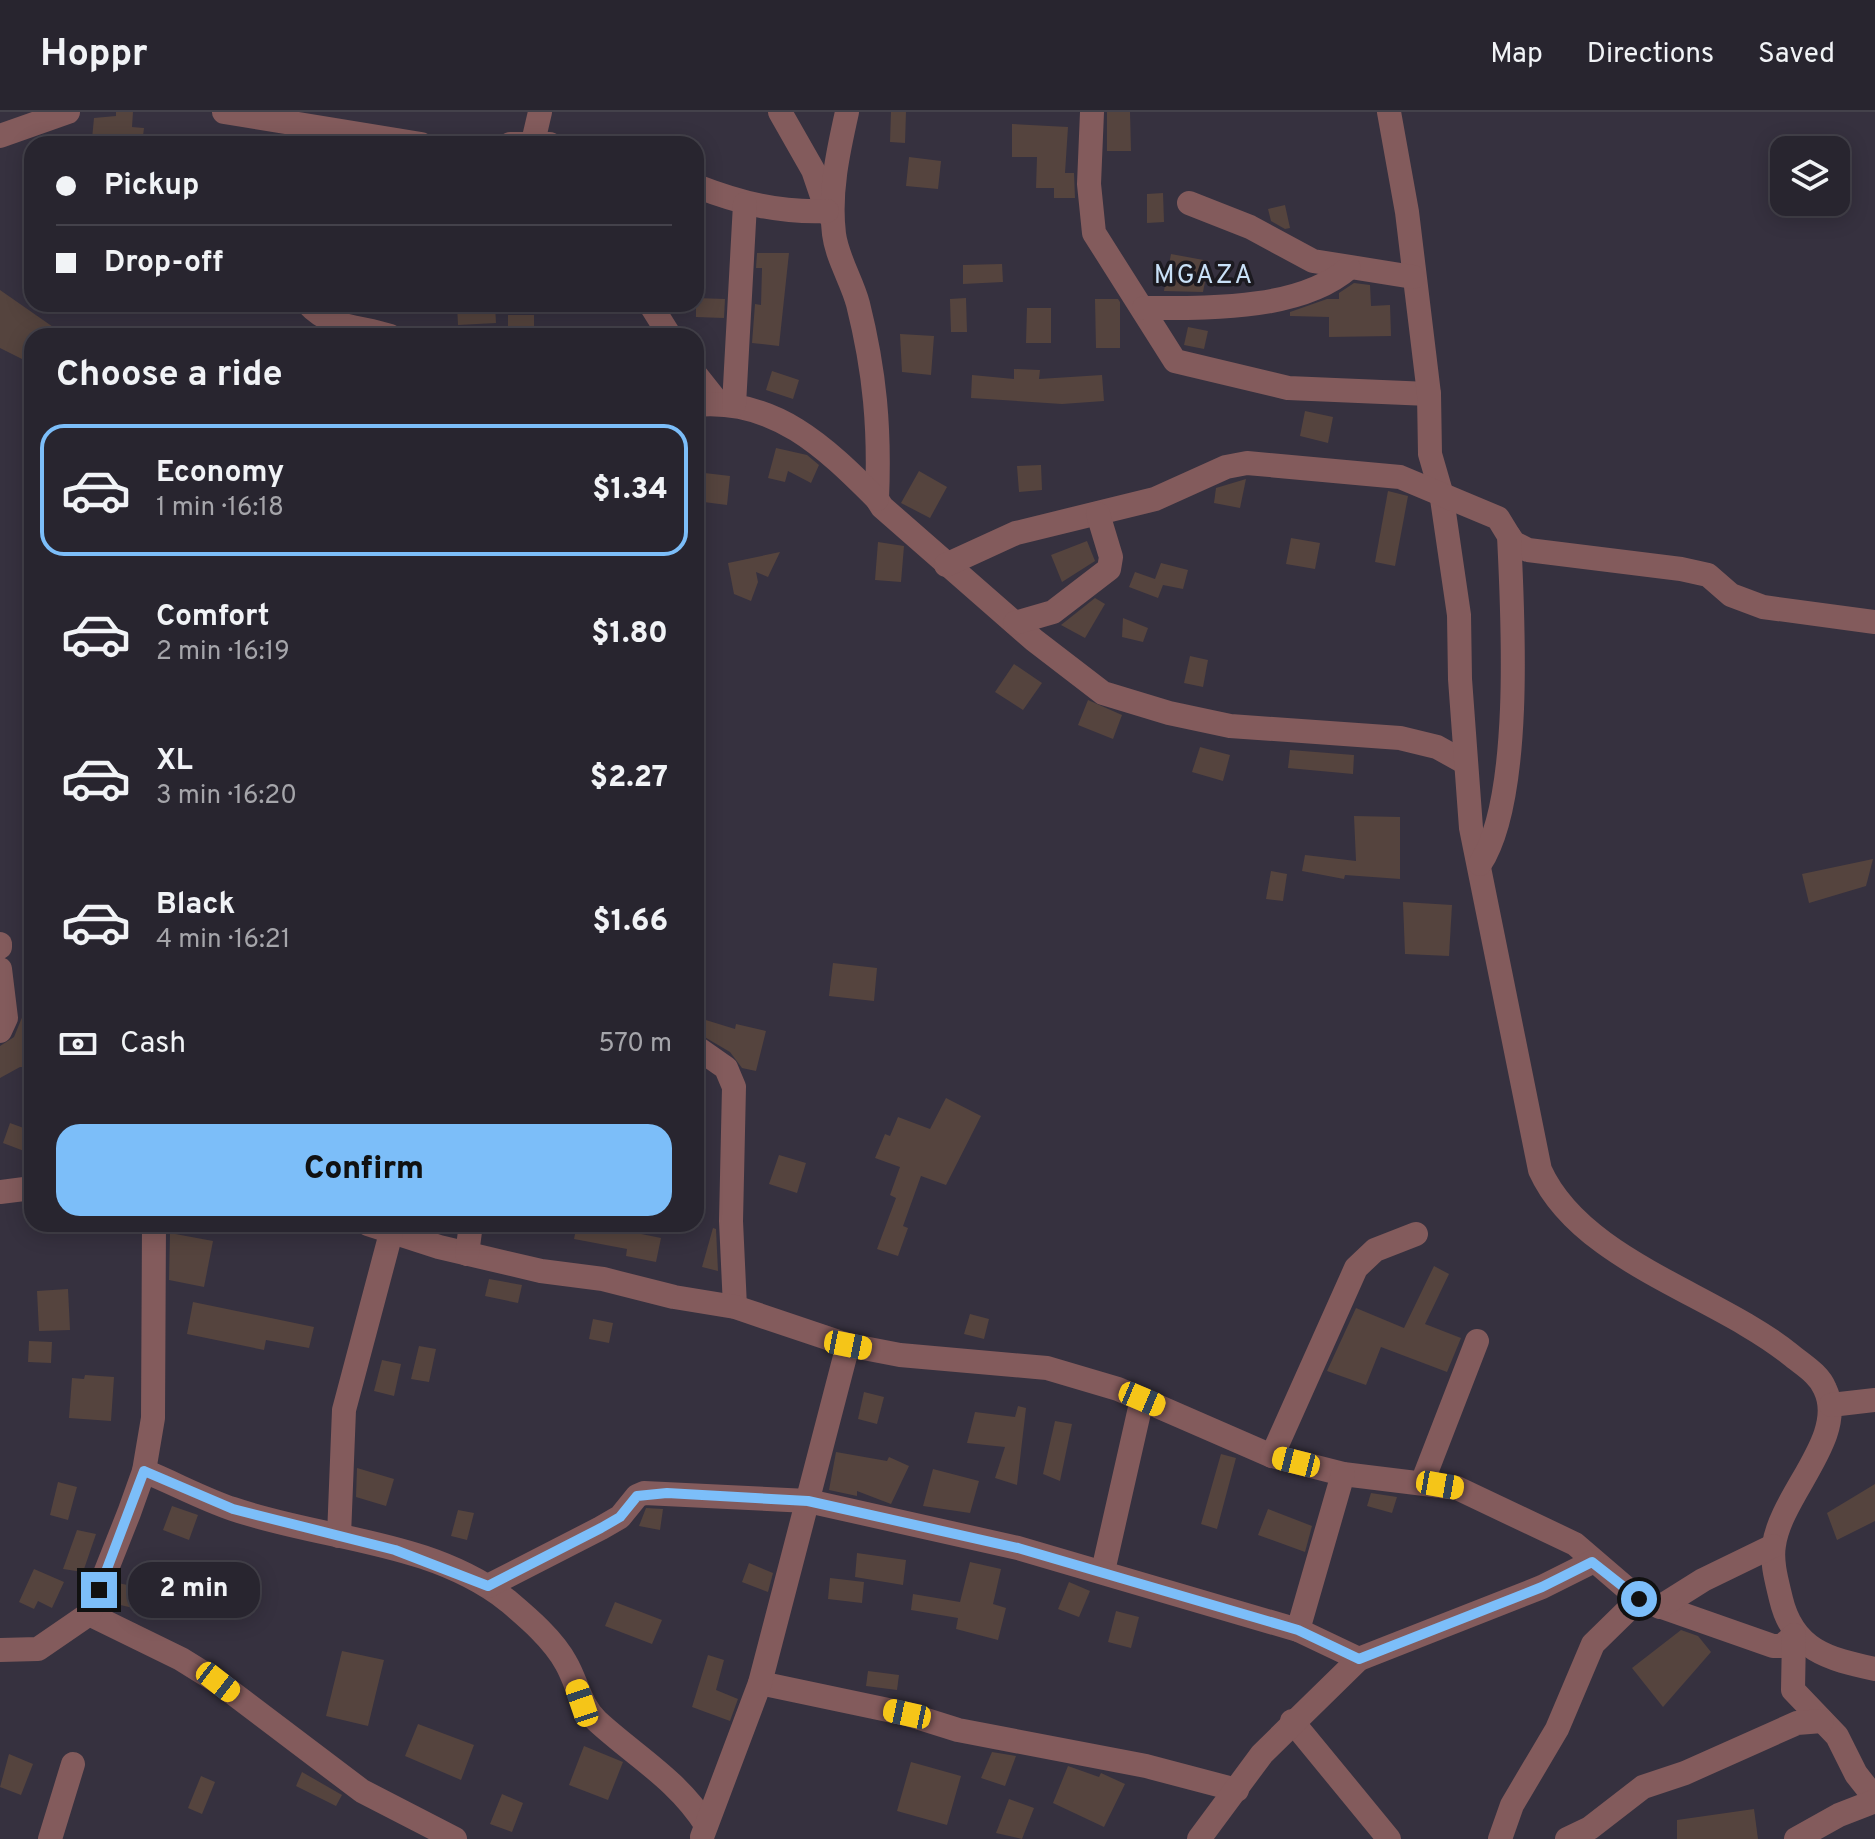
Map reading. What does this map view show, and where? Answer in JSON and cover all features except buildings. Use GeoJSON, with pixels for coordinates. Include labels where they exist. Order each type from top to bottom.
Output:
{"type":"FeatureCollection","features":[{"type":"Feature","properties":{"kind":"street"},"geometry":{"type":"LineString","coordinates":[[0,136],[68,112]]}},
{"type":"Feature","properties":{"kind":"street"},"geometry":{"type":"LineString","coordinates":[[224,112],[325,136]]}},
{"type":"Feature","properties":{"kind":"street"},"geometry":{"type":"LineString","coordinates":[[533,136],[540,112]]}},
{"type":"Feature","properties":{"kind":"street"},"geometry":{"type":"LineString","coordinates":[[780,112],[813,170],[856,299],[870,352],[880,428],[877,499]]}},
{"type":"Feature","properties":{"kind":"street"},"geometry":{"type":"LineString","coordinates":[[834,236],[835,161],[847,112]]}},
{"type":"Feature","properties":{"kind":"street"},"geometry":{"type":"LineString","coordinates":[[1092,112],[1089,184],[1094,233],[1179,363],[1199,364],[1250,381],[1288,388],[1429,394]]}},
{"type":"Feature","properties":{"kind":"street"},"geometry":{"type":"LineString","coordinates":[[1389,112],[1407,212],[1429,394],[1430,454],[1441,492],[1459,615],[1464,762],[1471,828],[1531,1140],[1550,1191],[1585,1228],[1773,1341],[1818,1378],[1831,1405],[1829,1429],[1786,1506],[1773,1546],[1782,1605],[1794,1635],[1793,1690],[1837,1736],[1856,1774],[1875,1800],[1839,1815],[1796,1839]]}},
{"type":"Feature","properties":{"kind":"street"},"geometry":{"type":"LineString","coordinates":[[704,189],[745,204],[778,211],[827,211]]}},
{"type":"Feature","properties":{"kind":"street"},"geometry":{"type":"LineString","coordinates":[[1189,203],[1261,232],[1313,261],[1413,277]]}},
{"type":"Feature","properties":{"kind":"street"},"geometry":{"type":"LineString","coordinates":[[716,405],[745,204]]}},
{"type":"Feature","properties":{"kind":"street"},"geometry":{"type":"LineString","coordinates":[[1144,308],[1204,308],[1261,302],[1324,285],[1349,268]]}},
{"type":"Feature","properties":{"kind":"street"},"geometry":{"type":"LineString","coordinates":[[315,312],[332,323],[354,328]]}},
{"type":"Feature","properties":{"kind":"street"},"geometry":{"type":"LineString","coordinates":[[704,387],[716,405],[770,414],[801,430],[832,454],[946,565],[1103,693],[1169,713],[1230,726],[1400,738],[1437,747],[1464,762]]}},
{"type":"Feature","properties":{"kind":"street"},"geometry":{"type":"LineString","coordinates":[[946,565],[1016,533],[1155,499],[1226,467],[1247,463],[1400,477],[1498,518],[1514,543],[1528,550],[1708,575],[1731,595],[1763,607],[1875,622]]}},
{"type":"Feature","properties":{"kind":"street"},"geometry":{"type":"LineString","coordinates":[[1015,623],[1053,612],[1109,569],[1111,557],[1098,514]]}},
{"type":"Feature","properties":{"kind":"street"},"geometry":{"type":"LineString","coordinates":[[1480,864],[1496,834],[1506,781],[1512,688],[1509,536]]}},
{"type":"Feature","properties":{"kind":"street"},"geometry":{"type":"LineString","coordinates":[[0,969],[6,1018],[0,1031]]}},
{"type":"Feature","properties":{"kind":"street"},"geometry":{"type":"LineString","coordinates":[[704,1053],[726,1068],[734,1087],[731,1221],[735,1307]]}},
{"type":"Feature","properties":{"kind":"street"},"geometry":{"type":"LineString","coordinates":[[0,1192],[24,1189]]}},
{"type":"Feature","properties":{"kind":"street"},"geometry":{"type":"LineString","coordinates":[[0,1650],[38,1649],[89,1614],[144,1471],[155,1380],[154,1232]]}},
{"type":"Feature","properties":{"kind":"street"},"geometry":{"type":"LineString","coordinates":[[467,1254],[470,1232]]}},
{"type":"Feature","properties":{"kind":"street"},"geometry":{"type":"LineString","coordinates":[[339,1536],[344,1410],[391,1233],[467,1254],[735,1307],[848,1345],[900,1355],[1047,1368],[1142,1399],[1272,1456],[1343,1474],[1457,1488],[1575,1544],[1592,1562],[1650,1603],[1777,1647],[1794,1635]]}},
{"type":"Feature","properties":{"kind":"street"},"geometry":{"type":"LineString","coordinates":[[1272,1456],[1356,1268],[1375,1250],[1416,1234]]}},
{"type":"Feature","properties":{"kind":"street"},"geometry":{"type":"LineString","coordinates":[[1422,1483],[1477,1341]]}},
{"type":"Feature","properties":{"kind":"street"},"geometry":{"type":"LineString","coordinates":[[704,1832],[735,1757],[760,1683],[848,1345]]}},
{"type":"Feature","properties":{"kind":"street"},"geometry":{"type":"LineString","coordinates":[[1103,1571],[1142,1399]]}},
{"type":"Feature","properties":{"kind":"street"},"geometry":{"type":"LineString","coordinates":[[1831,1405],[1875,1400]]}},
{"type":"Feature","properties":{"kind":"street"},"geometry":{"type":"LineString","coordinates":[[144,1471],[233,1509],[395,1550],[488,1586],[543,1634],[563,1658],[582,1703],[595,1719],[669,1778],[693,1804],[704,1832]]}},
{"type":"Feature","properties":{"kind":"street"},"geometry":{"type":"LineString","coordinates":[[1298,1630],[1343,1474]]}},
{"type":"Feature","properties":{"kind":"street"},"geometry":{"type":"LineString","coordinates":[[488,1586],[620,1517],[637,1496],[644,1493],[808,1501],[1018,1548],[1103,1571],[1298,1630],[1359,1659]]}},
{"type":"Feature","properties":{"kind":"street"},"geometry":{"type":"LineString","coordinates":[[1500,1839],[1512,1805],[1557,1729],[1593,1644],[1650,1603],[1773,1546]]}},
{"type":"Feature","properties":{"kind":"street"},"geometry":{"type":"LineString","coordinates":[[1199,1839],[1262,1754],[1292,1721],[1359,1659],[1531,1592],[1592,1562]]}},
{"type":"Feature","properties":{"kind":"street"},"geometry":{"type":"LineString","coordinates":[[89,1614],[181,1659],[218,1682],[362,1791],[455,1839]]}},
{"type":"Feature","properties":{"kind":"street"},"geometry":{"type":"LineString","coordinates":[[1794,1635],[1819,1653],[1875,1669]]}},
{"type":"Feature","properties":{"kind":"street"},"geometry":{"type":"LineString","coordinates":[[760,1683],[907,1714],[958,1730],[1146,1766],[1237,1790]]}},
{"type":"Feature","properties":{"kind":"street"},"geometry":{"type":"LineString","coordinates":[[1292,1721],[1389,1839]]}},
{"type":"Feature","properties":{"kind":"street"},"geometry":{"type":"LineString","coordinates":[[1567,1839],[1590,1828],[1643,1787],[1685,1773],[1797,1723],[1822,1721]]}},
{"type":"Feature","properties":{"kind":"street"},"geometry":{"type":"LineString","coordinates":[[50,1839],[73,1764]]}},
{"type":"Feature","properties":{"kind":"district","name":"MGAZA"},"geometry":{"type":"Point","coordinates":[1204,274]}},
{"type":"Feature","properties":{"kind":"route"},"geometry":{"type":"LineString","coordinates":[[99,1590],[144,1471],[233,1509],[395,1550],[488,1586],[620,1517],[637,1496],[667,1493],[808,1501],[1018,1548],[1298,1630],[1359,1659],[1542,1587],[1592,1562],[1639,1599]]}}]}
